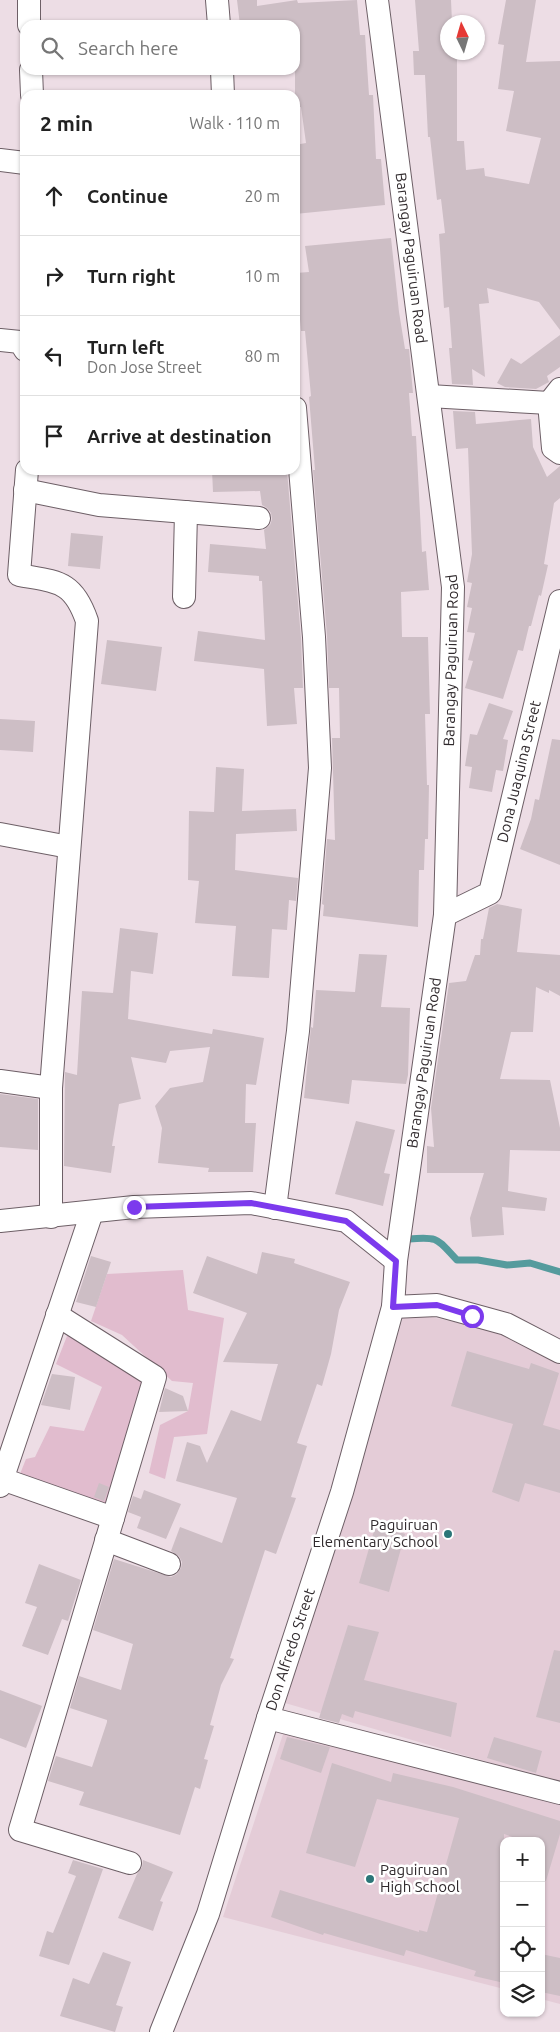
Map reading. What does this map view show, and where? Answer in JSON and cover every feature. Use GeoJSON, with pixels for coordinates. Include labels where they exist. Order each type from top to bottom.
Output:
{"type":"FeatureCollection","features":[{"type":"Feature","properties":{"kind":"street"},"geometry":{"type":"LineString","coordinates":[[28,0],[30,20]]}},
{"type":"Feature","properties":{"kind":"street"},"geometry":{"type":"LineString","coordinates":[[217,0],[219,20]]}},
{"type":"Feature","properties":{"kind":"street","name":"Barangay Paguiruan Road"},"geometry":{"type":"LineString","coordinates":[[378,0],[453,587],[444,915],[396,1261]]}},
{"type":"Feature","properties":{"kind":"street"},"geometry":{"type":"LineString","coordinates":[[31,75],[32,90]]}},
{"type":"Feature","properties":{"kind":"street"},"geometry":{"type":"LineString","coordinates":[[222,75],[223,90]]}},
{"type":"Feature","properties":{"kind":"street"},"geometry":{"type":"LineString","coordinates":[[0,160],[20,162]]}},
{"type":"Feature","properties":{"kind":"street"},"geometry":{"type":"LineString","coordinates":[[0,340],[20,342]]}},
{"type":"Feature","properties":{"kind":"street"},"geometry":{"type":"LineString","coordinates":[[429,396],[554,396],[553,448],[560,453]]}},
{"type":"Feature","properties":{"kind":"street"},"geometry":{"type":"LineString","coordinates":[[275,1208],[298,1032],[320,768],[314,637],[300,468]]}},
{"type":"Feature","properties":{"kind":"street"},"geometry":{"type":"LineString","coordinates":[[51,1217],[51,1088],[87,621],[72,591],[59,583],[19,575],[26,480],[99,505],[259,518]]}},
{"type":"Feature","properties":{"kind":"street"},"geometry":{"type":"LineString","coordinates":[[184,597],[186,512]]}},
{"type":"Feature","properties":{"kind":"street","name":"Dona Juaquina Street"},"geometry":{"type":"LineString","coordinates":[[444,915],[490,893],[560,600]]}},
{"type":"Feature","properties":{"kind":"street"},"geometry":{"type":"LineString","coordinates":[[0,834],[69,847]]}},
{"type":"Feature","properties":{"kind":"street"},"geometry":{"type":"LineString","coordinates":[[0,1081],[51,1088]]}},
{"type":"Feature","properties":{"kind":"street"},"geometry":{"type":"LineString","coordinates":[[0,1221],[134,1207],[251,1203],[346,1221],[396,1261]]}},
{"type":"Feature","properties":{"kind":"street"},"geometry":{"type":"LineString","coordinates":[[92,1212],[1,1483],[113,1518]]}},
{"type":"Feature","properties":{"kind":"street","name":"Don Alfredo Street"},"geometry":{"type":"LineString","coordinates":[[161,2032],[208,1914],[268,1718],[342,1492],[393,1307],[396,1261]]}},
{"type":"Feature","properties":{"kind":"street"},"geometry":{"type":"LineString","coordinates":[[393,1307],[437,1305],[506,1324],[560,1352]]}},
{"type":"Feature","properties":{"kind":"street"},"geometry":{"type":"LineString","coordinates":[[57,1315],[155,1377],[20,1830],[130,1863]]}},
{"type":"Feature","properties":{"kind":"street"},"geometry":{"type":"LineString","coordinates":[[106,1540],[169,1564]]}},
{"type":"Feature","properties":{"kind":"street"},"geometry":{"type":"LineString","coordinates":[[268,1718],[560,1793]]}},
{"type":"Feature","properties":{"kind":"shaded area"},"geometry":{"type":"Polygon","coordinates":[[[183,1270],[188,1310],[224,1318],[207,1434],[174,1437],[165,1479],[149,1473],[160,1425],[188,1411],[193,1383],[172,1381],[122,1335],[91,1321],[107,1274],[183,1270]]]}},
{"type":"Feature","properties":{"kind":"shaded area","name":"Paguiruan Elementary School"},"geometry":{"type":"Polygon","coordinates":[[[405,1311],[490,1330],[547,1352],[560,1365],[560,1783],[285,1703],[405,1311]]]}},
{"type":"Feature","properties":{"kind":"shaded area"},"geometry":{"type":"Polygon","coordinates":[[[69,1331],[147,1383],[105,1505],[18,1479],[26,1459],[35,1457],[50,1426],[84,1431],[102,1387],[56,1364],[69,1331]]]}},
{"type":"Feature","properties":{"kind":"shaded area","name":"Paguiruan High School"},"geometry":{"type":"Polygon","coordinates":[[[287,1722],[560,1800],[560,2004],[545,2000],[545,1837],[500,1837],[500,1988],[223,1917],[287,1722]]]}},
{"type":"Feature","properties":{"kind":"building"},"geometry":{"type":"Polygon","coordinates":[[[237,0],[257,0],[257,6],[297,0],[298,3],[357,0],[360,35],[365,35],[369,95],[373,95],[376,159],[381,159],[385,205],[300,214],[300,144],[306,143],[300,107],[300,90],[295,90],[295,75],[300,75],[300,20],[239,20],[237,0]]]}},
{"type":"Feature","properties":{"kind":"building"},"geometry":{"type":"Polygon","coordinates":[[[415,0],[451,0],[452,15],[440,15],[440,60],[457,60],[457,141],[464,141],[466,170],[484,168],[485,176],[529,184],[541,138],[506,131],[514,91],[498,89],[504,45],[498,44],[506,0],[536,0],[526,62],[560,61],[560,330],[539,302],[487,288],[489,303],[479,304],[485,377],[472,369],[473,385],[452,384],[449,348],[452,348],[449,307],[444,308],[439,234],[445,233],[441,199],[437,200],[430,137],[428,137],[425,75],[414,75],[413,51],[419,51],[415,0]]]}},
{"type":"Feature","properties":{"kind":"building"},"geometry":{"type":"Polygon","coordinates":[[[391,238],[405,349],[409,349],[413,393],[409,393],[412,436],[416,436],[422,552],[426,551],[429,590],[401,592],[402,637],[428,637],[430,714],[425,714],[427,785],[429,785],[428,839],[425,839],[424,870],[419,870],[418,927],[323,916],[324,905],[322,904],[327,839],[335,840],[332,738],[340,738],[339,688],[329,688],[327,636],[313,470],[315,470],[309,397],[311,396],[305,331],[301,331],[300,319],[300,273],[309,272],[305,246],[391,238]]]}},
{"type":"Feature","properties":{"kind":"building"},"geometry":{"type":"Polygon","coordinates":[[[560,335],[560,367],[547,376],[549,382],[536,389],[505,387],[497,383],[511,358],[521,364],[560,335]]]}},
{"type":"Feature","properties":{"kind":"building"},"geometry":{"type":"Polygon","coordinates":[[[453,411],[475,412],[476,424],[531,419],[533,447],[547,477],[560,466],[560,498],[554,503],[544,564],[548,565],[541,596],[539,595],[523,651],[518,650],[503,699],[465,688],[473,661],[468,660],[475,633],[467,632],[472,608],[467,607],[472,583],[467,582],[472,554],[468,448],[456,449],[453,411]]]}},
{"type":"Feature","properties":{"kind":"building"},"geometry":{"type":"Polygon","coordinates":[[[212,475],[287,475],[301,638],[303,688],[294,688],[297,724],[267,726],[264,669],[194,661],[198,631],[265,640],[262,581],[259,581],[259,576],[208,572],[210,544],[266,549],[264,530],[270,525],[271,513],[262,505],[260,491],[213,492],[212,475]]]}},
{"type":"Feature","properties":{"kind":"building"},"geometry":{"type":"Polygon","coordinates":[[[71,533],[103,536],[100,569],[68,566],[71,533]]]}},
{"type":"Feature","properties":{"kind":"building"},"geometry":{"type":"Polygon","coordinates":[[[107,640],[162,647],[156,691],[101,684],[107,640]]]}},
{"type":"Feature","properties":{"kind":"building"},"geometry":{"type":"Polygon","coordinates":[[[489,703],[513,711],[503,739],[508,740],[503,771],[496,770],[492,792],[469,788],[472,767],[465,766],[470,734],[477,735],[489,703]]]}},
{"type":"Feature","properties":{"kind":"building"},"geometry":{"type":"Polygon","coordinates":[[[0,719],[35,721],[33,752],[0,750],[0,719]]]}},
{"type":"Feature","properties":{"kind":"building"},"geometry":{"type":"Polygon","coordinates":[[[552,739],[560,740],[560,865],[520,849],[531,819],[535,799],[539,800],[552,739]]]}},
{"type":"Feature","properties":{"kind":"building"},"geometry":{"type":"Polygon","coordinates":[[[216,767],[244,769],[242,811],[296,809],[297,831],[236,834],[235,870],[298,878],[296,901],[289,900],[287,930],[272,929],[269,978],[232,976],[236,926],[195,923],[199,881],[188,880],[189,811],[214,812],[216,767]]]}},
{"type":"Feature","properties":{"kind":"building"},"geometry":{"type":"Polygon","coordinates":[[[497,904],[522,909],[517,952],[560,955],[560,996],[549,990],[549,993],[536,987],[533,1032],[511,1032],[500,1079],[550,1080],[560,1128],[560,1151],[510,1150],[508,1191],[547,1198],[545,1211],[502,1207],[504,1235],[472,1237],[470,1218],[484,1173],[427,1173],[427,1146],[434,1147],[431,1108],[449,983],[466,981],[475,955],[480,955],[481,939],[483,939],[489,908],[497,904]]]}},
{"type":"Feature","properties":{"kind":"building"},"geometry":{"type":"Polygon","coordinates":[[[120,928],[158,933],[153,974],[131,971],[128,1019],[212,1034],[213,1029],[264,1038],[256,1085],[246,1084],[245,1123],[256,1123],[253,1172],[208,1172],[209,1168],[158,1163],[162,1128],[155,1106],[170,1088],[203,1082],[210,1047],[170,1051],[166,1063],[131,1057],[141,1099],[119,1104],[112,1146],[115,1146],[111,1173],[64,1166],[65,1072],[77,1075],[82,991],[113,993],[120,928]]]}},
{"type":"Feature","properties":{"kind":"building"},"geometry":{"type":"Polygon","coordinates":[[[359,954],[387,955],[381,1007],[410,1008],[408,1075],[406,1084],[352,1080],[349,1104],[304,1098],[316,990],[355,992],[359,954]]]}},
{"type":"Feature","properties":{"kind":"building"},"geometry":{"type":"Polygon","coordinates":[[[0,1094],[38,1099],[38,1150],[0,1147],[0,1094]]]}},
{"type":"Feature","properties":{"kind":"building"},"geometry":{"type":"Polygon","coordinates":[[[356,1121],[395,1130],[384,1173],[390,1174],[383,1206],[335,1194],[356,1121]]]}},
{"type":"Feature","properties":{"kind":"building"},"geometry":{"type":"Polygon","coordinates":[[[262,1252],[295,1259],[294,1263],[350,1282],[339,1310],[331,1354],[322,1386],[317,1384],[297,1443],[307,1446],[291,1497],[296,1498],[276,1554],[265,1550],[230,1658],[234,1659],[221,1685],[210,1725],[214,1726],[204,1759],[208,1760],[200,1789],[195,1787],[180,1835],[79,1805],[84,1792],[48,1781],[56,1756],[92,1767],[107,1722],[107,1720],[70,1708],[79,1676],[121,1690],[133,1644],[93,1630],[114,1559],[171,1577],[177,1574],[181,1568],[182,1562],[179,1556],[171,1551],[180,1527],[222,1543],[237,1498],[176,1481],[187,1442],[200,1446],[207,1463],[231,1410],[261,1421],[278,1364],[223,1362],[247,1313],[193,1293],[207,1256],[257,1274],[262,1252]]]}},
{"type":"Feature","properties":{"kind":"building"},"geometry":{"type":"Polygon","coordinates":[[[91,1256],[111,1262],[96,1307],[76,1302],[91,1256]]]}},
{"type":"Feature","properties":{"kind":"building"},"geometry":{"type":"Polygon","coordinates":[[[467,1351],[529,1369],[531,1363],[559,1373],[543,1425],[560,1430],[560,1493],[525,1483],[519,1502],[492,1492],[513,1424],[451,1406],[467,1351]]]}},
{"type":"Feature","properties":{"kind":"building"},"geometry":{"type":"Polygon","coordinates":[[[52,1374],[75,1377],[70,1410],[41,1405],[52,1374]]]}},
{"type":"Feature","properties":{"kind":"building"},"geometry":{"type":"Polygon","coordinates":[[[165,1388],[183,1396],[188,1411],[159,1412],[165,1388]]]}},
{"type":"Feature","properties":{"kind":"building"},"geometry":{"type":"Polygon","coordinates":[[[99,1483],[109,1487],[104,1501],[94,1497],[99,1483]]]}},
{"type":"Feature","properties":{"kind":"building"},"geometry":{"type":"Polygon","coordinates":[[[144,1490],[181,1504],[166,1539],[137,1528],[141,1517],[128,1512],[133,1496],[141,1499],[144,1490]]]}},
{"type":"Feature","properties":{"kind":"building"},"geometry":{"type":"Polygon","coordinates":[[[376,1524],[405,1534],[389,1592],[359,1583],[376,1524]]]}},
{"type":"Feature","properties":{"kind":"building"},"geometry":{"type":"Polygon","coordinates":[[[39,1564],[81,1580],[68,1621],[62,1619],[48,1655],[22,1646],[37,1607],[25,1603],[39,1564]]]}},
{"type":"Feature","properties":{"kind":"building"},"geometry":{"type":"Polygon","coordinates":[[[348,1625],[379,1632],[364,1680],[457,1703],[451,1737],[355,1711],[353,1718],[342,1714],[339,1723],[319,1718],[348,1625]]]}},
{"type":"Feature","properties":{"kind":"building"},"geometry":{"type":"Polygon","coordinates":[[[554,1650],[560,1651],[560,1723],[536,1717],[554,1650]]]}},
{"type":"Feature","properties":{"kind":"building"},"geometry":{"type":"Polygon","coordinates":[[[0,1690],[42,1706],[26,1748],[0,1738],[0,1690]]]}},
{"type":"Feature","properties":{"kind":"building"},"geometry":{"type":"Polygon","coordinates":[[[287,1737],[330,1747],[321,1773],[280,1759],[287,1737]]]}},
{"type":"Feature","properties":{"kind":"building"},"geometry":{"type":"Polygon","coordinates":[[[494,1737],[542,1751],[536,1773],[487,1758],[494,1737]]]}},
{"type":"Feature","properties":{"kind":"building"},"geometry":{"type":"Polygon","coordinates":[[[332,1763],[391,1782],[393,1773],[453,1787],[560,1821],[560,1834],[546,1881],[545,1837],[513,1837],[504,1834],[504,1837],[500,1837],[500,1982],[474,1976],[476,1971],[406,1950],[404,1956],[324,1933],[323,1935],[271,1917],[280,1890],[419,1932],[419,1930],[427,1932],[459,1818],[377,1799],[355,1867],[306,1853],[332,1763]]]}},
{"type":"Feature","properties":{"kind":"building"},"geometry":{"type":"Polygon","coordinates":[[[73,1860],[103,1869],[69,1965],[39,1956],[47,1931],[53,1933],[76,1876],[68,1873],[73,1860]]]}},
{"type":"Feature","properties":{"kind":"building"},"geometry":{"type":"Polygon","coordinates":[[[143,1860],[173,1872],[160,1901],[163,1902],[153,1931],[118,1918],[137,1874],[142,1867],[143,1860]]]}},
{"type":"Feature","properties":{"kind":"building"},"geometry":{"type":"Polygon","coordinates":[[[103,1952],[131,1962],[116,2005],[123,2007],[115,2032],[60,2016],[73,1978],[89,1984],[103,1952]]]}},
{"type":"Feature","properties":{"kind":"building"},"geometry":{"type":"Polygon","coordinates":[[[545,1955],[560,1958],[560,1996],[545,1993],[545,1955]]]}},
{"type":"Feature","properties":{"kind":"waterway"},"geometry":{"type":"LineString","coordinates":[[409,1239],[426,1238],[437,1240],[457,1260],[478,1260],[507,1265],[530,1263],[560,1272]]}},
{"type":"Feature","properties":{"kind":"place","name":"Paguiruan Elementary School"},"geometry":{"type":"Point","coordinates":[448,1534]}},
{"type":"Feature","properties":{"kind":"place","name":"Paguiruan High School"},"geometry":{"type":"Point","coordinates":[370,1879]}},
{"type":"Feature","properties":{"kind":"route"},"geometry":{"type":"LineString","coordinates":[[134,1207],[251,1203],[346,1221],[396,1261],[393,1307],[437,1305],[472,1316]]}}]}
